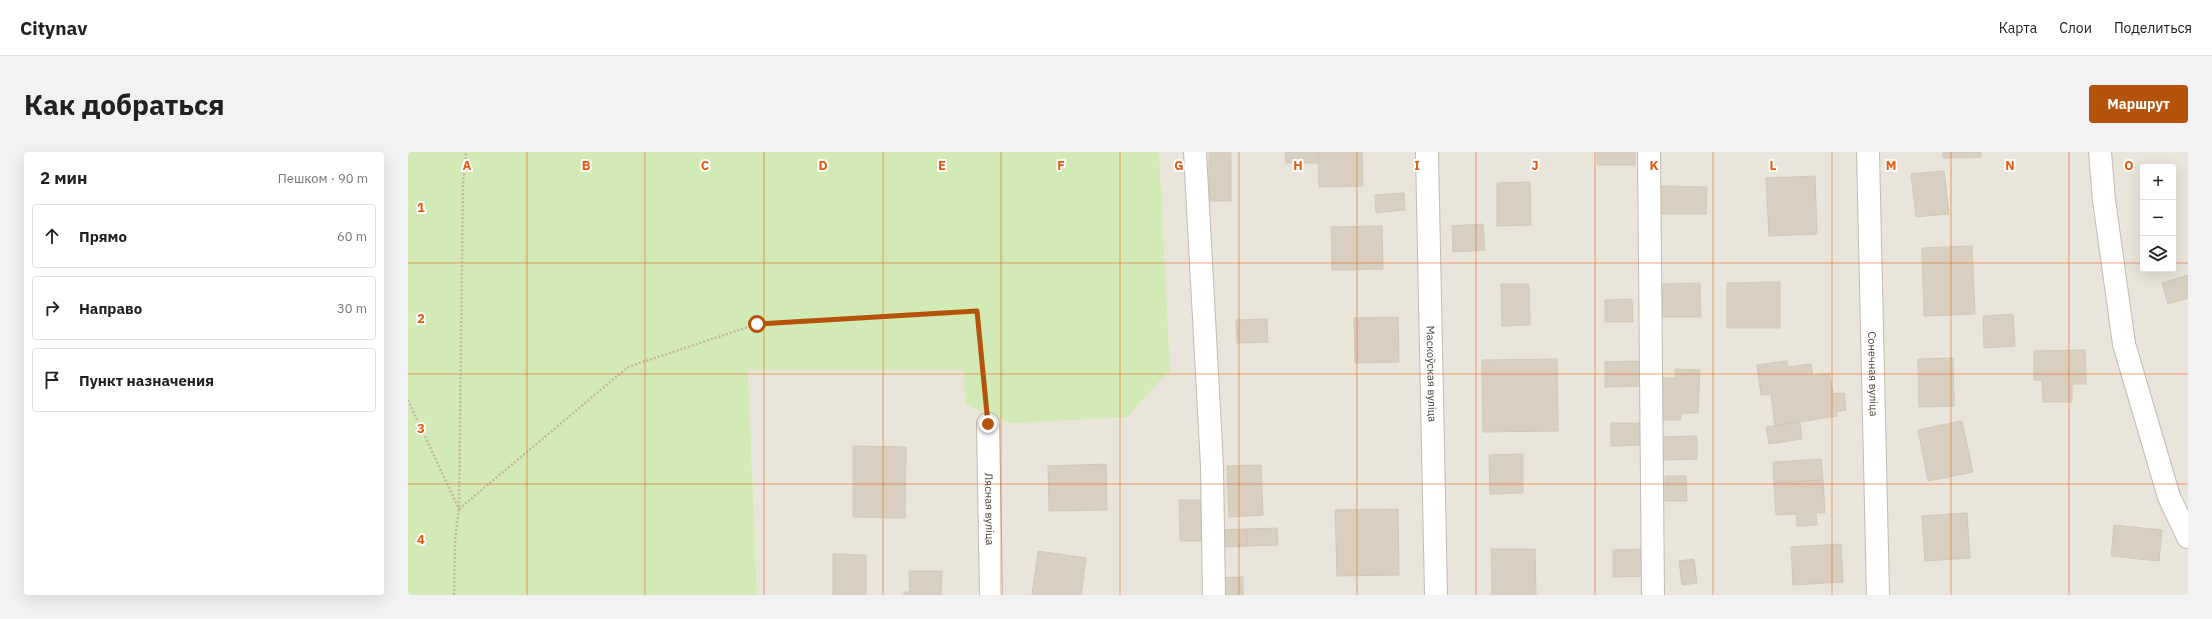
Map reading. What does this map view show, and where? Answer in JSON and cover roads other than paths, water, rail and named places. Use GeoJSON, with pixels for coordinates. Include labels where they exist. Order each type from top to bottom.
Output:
{"type":"FeatureCollection","features":[{"type":"Feature","properties":{"kind":"street"},"geometry":{"type":"LineString","coordinates":[[1194,152],[1212,466],[1214,595]]}},
{"type":"Feature","properties":{"kind":"street","name":"Маскоўская вуліца"},"geometry":{"type":"LineString","coordinates":[[1427,152],[1436,595]]}},
{"type":"Feature","properties":{"kind":"street"},"geometry":{"type":"LineString","coordinates":[[1649,152],[1653,595]]}},
{"type":"Feature","properties":{"kind":"street","name":"Сонечная вуліца"},"geometry":{"type":"LineString","coordinates":[[1868,152],[1878,595]]}},
{"type":"Feature","properties":{"kind":"street"},"geometry":{"type":"LineString","coordinates":[[2100,152],[2124,344],[2169,497],[2187,534]]}},
{"type":"Feature","properties":{"kind":"street","name":"Лясная вуліца"},"geometry":{"type":"LineString","coordinates":[[988,424],[991,595]]}}]}
